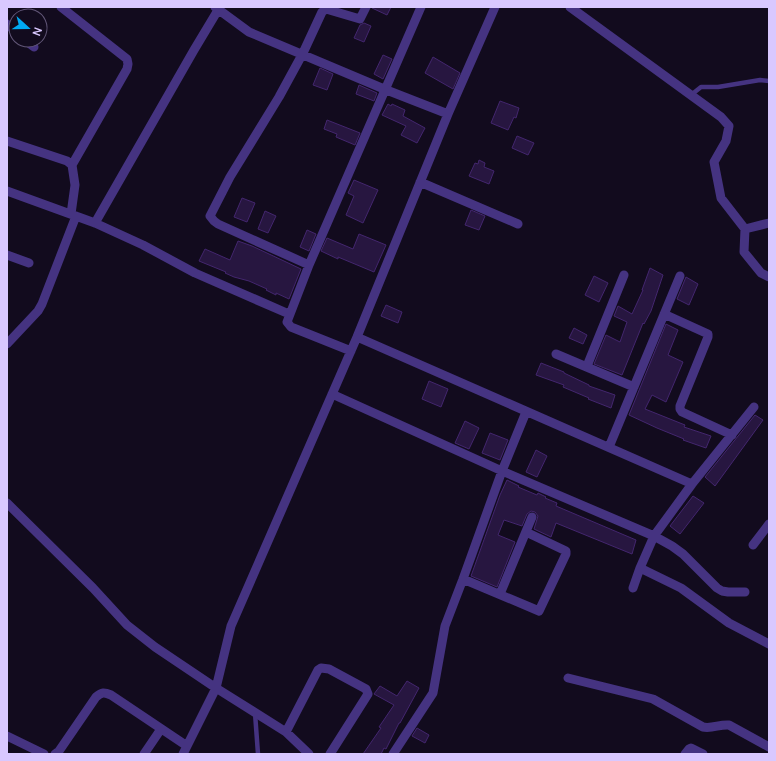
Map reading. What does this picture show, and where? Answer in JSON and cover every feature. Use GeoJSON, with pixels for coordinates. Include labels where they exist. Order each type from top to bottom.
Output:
{"type":"FeatureCollection","features":[{"type":"Feature","properties":{"kind":"street"},"geometry":{"type":"LineString","coordinates":[[7,344],[38,311],[42,304],[73,215],[75,185],[72,165],[127,69],[128,64],[127,59],[61,7]]}},
{"type":"Feature","properties":{"kind":"street"},"geometry":{"type":"LineString","coordinates":[[309,265],[218,224],[210,216],[230,176],[303,54],[322,12],[326,9],[360,19],[366,7]]}},
{"type":"Feature","properties":{"kind":"street"},"geometry":{"type":"LineString","coordinates":[[351,351],[291,327],[287,322],[309,265],[384,89],[421,7]]}},
{"type":"Feature","properties":{"kind":"street"},"geometry":{"type":"LineString","coordinates":[[55,754],[96,697],[101,693],[106,693],[111,696],[161,729],[185,750],[216,688],[230,626],[357,337],[448,114],[495,7]]}},
{"type":"Feature","properties":{"kind":"street"},"geometry":{"type":"LineString","coordinates":[[570,7],[721,117],[729,126],[726,141],[714,162],[721,198],[745,229],[744,252],[761,273],[769,277]]}},
{"type":"Feature","properties":{"kind":"street"},"geometry":{"type":"LineString","coordinates":[[95,223],[217,8],[249,32],[384,89],[448,114]]}},
{"type":"Feature","properties":{"kind":"street"},"geometry":{"type":"LineString","coordinates":[[7,141],[67,161],[72,165]]}},
{"type":"Feature","properties":{"kind":"street"},"geometry":{"type":"LineString","coordinates":[[420,182],[518,224]]}},
{"type":"Feature","properties":{"kind":"street"},"geometry":{"type":"LineString","coordinates":[[7,190],[95,223],[143,245],[195,273],[289,314]]}},
{"type":"Feature","properties":{"kind":"street"},"geometry":{"type":"LineString","coordinates":[[745,229],[769,223]]}},
{"type":"Feature","properties":{"kind":"street"},"geometry":{"type":"LineString","coordinates":[[7,255],[29,263]]}},
{"type":"Feature","properties":{"kind":"street"},"geometry":{"type":"LineString","coordinates":[[588,366],[624,275]]}},
{"type":"Feature","properties":{"kind":"street"},"geometry":{"type":"LineString","coordinates":[[609,447],[680,276]]}},
{"type":"Feature","properties":{"kind":"street"},"geometry":{"type":"LineString","coordinates":[[664,314],[708,334],[680,409],[682,412],[732,435]]}},
{"type":"Feature","properties":{"kind":"street"},"geometry":{"type":"LineString","coordinates":[[357,337],[692,484]]}},
{"type":"Feature","properties":{"kind":"street"},"geometry":{"type":"LineString","coordinates":[[556,354],[588,366],[634,387]]}},
{"type":"Feature","properties":{"kind":"street"},"geometry":{"type":"LineString","coordinates":[[332,394],[502,471],[654,536],[683,554],[717,588],[722,591],[745,592]]}},
{"type":"Feature","properties":{"kind":"street"},"geometry":{"type":"LineString","coordinates":[[633,588],[654,536],[692,484],[754,407]]}},
{"type":"Feature","properties":{"kind":"street"},"geometry":{"type":"LineString","coordinates":[[393,754],[433,693],[445,626],[502,471],[526,412]]}},
{"type":"Feature","properties":{"kind":"street"},"geometry":{"type":"LineString","coordinates":[[7,503],[93,588],[128,625],[155,647],[286,732],[309,754]]}},
{"type":"Feature","properties":{"kind":"street"},"geometry":{"type":"LineString","coordinates":[[500,594],[532,516]]}},
{"type":"Feature","properties":{"kind":"street"},"geometry":{"type":"LineString","coordinates":[[753,544],[769,524]]}},
{"type":"Feature","properties":{"kind":"street"},"geometry":{"type":"LineString","coordinates":[[463,579],[539,611],[566,554],[566,551],[526,532]]}},
{"type":"Feature","properties":{"kind":"street"},"geometry":{"type":"LineString","coordinates":[[640,568],[681,588],[729,623],[769,644]]}},
{"type":"Feature","properties":{"kind":"street"},"geometry":{"type":"LineString","coordinates":[[286,732],[318,670],[321,668],[329,669],[366,689],[368,694],[330,754]]}},
{"type":"Feature","properties":{"kind":"street"},"geometry":{"type":"LineString","coordinates":[[568,678],[653,699],[703,726],[712,728],[730,725],[769,747]]}},
{"type":"Feature","properties":{"kind":"street"},"geometry":{"type":"LineString","coordinates":[[144,754],[161,729]]}},
{"type":"Feature","properties":{"kind":"street"},"geometry":{"type":"LineString","coordinates":[[7,736],[44,754]]}},
{"type":"Feature","properties":{"kind":"street"},"geometry":{"type":"LineString","coordinates":[[685,754],[691,748],[703,754]]}},
{"type":"Feature","properties":{"kind":"lane"},"geometry":{"type":"LineString","coordinates":[[691,95],[701,87],[718,87],[760,80],[769,81]]}},
{"type":"Feature","properties":{"kind":"lane"},"geometry":{"type":"LineString","coordinates":[[255,712],[258,754]]}},
{"type":"Feature","properties":{"kind":"building"},"geometry":{"type":"Polygon","coordinates":[[[372,7],[391,7],[387,15],[372,7]]]}},
{"type":"Feature","properties":{"kind":"building"},"geometry":{"type":"Polygon","coordinates":[[[364,23],[371,26],[364,42],[354,38],[360,25],[364,23]]]}},
{"type":"Feature","properties":{"kind":"building"},"geometry":{"type":"Polygon","coordinates":[[[383,55],[392,59],[383,79],[374,74],[383,55]]]}},
{"type":"Feature","properties":{"kind":"building"},"geometry":{"type":"Polygon","coordinates":[[[433,57],[460,73],[453,89],[425,73],[433,57]]]}},
{"type":"Feature","properties":{"kind":"building"},"geometry":{"type":"Polygon","coordinates":[[[320,68],[333,74],[327,90],[313,85],[320,68]]]}},
{"type":"Feature","properties":{"kind":"building"},"geometry":{"type":"Polygon","coordinates":[[[359,85],[377,93],[374,101],[356,94],[359,85]]]}},
{"type":"Feature","properties":{"kind":"building"},"geometry":{"type":"Polygon","coordinates":[[[500,101],[519,108],[516,118],[514,117],[508,130],[491,123],[500,101]]]}},
{"type":"Feature","properties":{"kind":"building"},"geometry":{"type":"Polygon","coordinates":[[[388,104],[391,106],[392,104],[405,110],[403,116],[425,128],[417,143],[401,135],[406,126],[382,115],[388,104]]]}},
{"type":"Feature","properties":{"kind":"building"},"geometry":{"type":"Polygon","coordinates":[[[327,120],[360,133],[355,145],[336,137],[337,134],[324,129],[327,120]]]}},
{"type":"Feature","properties":{"kind":"building"},"geometry":{"type":"Polygon","coordinates":[[[517,136],[534,143],[528,155],[512,148],[517,136]]]}},
{"type":"Feature","properties":{"kind":"building"},"geometry":{"type":"Polygon","coordinates":[[[479,160],[485,163],[484,167],[494,171],[489,184],[469,176],[475,163],[478,164],[479,160]]]}},
{"type":"Feature","properties":{"kind":"building"},"geometry":{"type":"Polygon","coordinates":[[[354,180],[378,190],[363,223],[346,215],[354,196],[348,193],[354,180]]]}},
{"type":"Feature","properties":{"kind":"building"},"geometry":{"type":"Polygon","coordinates":[[[242,198],[255,203],[247,222],[234,217],[242,198]]]}},
{"type":"Feature","properties":{"kind":"building"},"geometry":{"type":"Polygon","coordinates":[[[471,210],[485,216],[479,230],[465,225],[471,210]]]}},
{"type":"Feature","properties":{"kind":"building"},"geometry":{"type":"Polygon","coordinates":[[[265,211],[276,216],[268,233],[258,229],[265,211]]]}},
{"type":"Feature","properties":{"kind":"building"},"geometry":{"type":"Polygon","coordinates":[[[307,230],[316,234],[309,251],[300,247],[307,230]]]}},
{"type":"Feature","properties":{"kind":"building"},"geometry":{"type":"Polygon","coordinates":[[[359,234],[386,245],[374,272],[321,251],[327,238],[353,249],[359,234]]]}},
{"type":"Feature","properties":{"kind":"building"},"geometry":{"type":"Polygon","coordinates":[[[238,241],[301,269],[289,299],[276,293],[276,295],[249,281],[234,277],[225,273],[226,272],[199,261],[205,249],[230,260],[238,241]]]}},
{"type":"Feature","properties":{"kind":"building"},"geometry":{"type":"Polygon","coordinates":[[[650,268],[663,275],[651,311],[644,324],[643,323],[622,375],[594,364],[606,335],[620,342],[627,322],[614,316],[618,306],[632,314],[643,290],[650,268]]]}},
{"type":"Feature","properties":{"kind":"building"},"geometry":{"type":"Polygon","coordinates":[[[594,276],[608,283],[599,302],[585,295],[594,276]]]}},
{"type":"Feature","properties":{"kind":"building"},"geometry":{"type":"Polygon","coordinates":[[[686,277],[698,284],[689,305],[677,299],[686,277]]]}},
{"type":"Feature","properties":{"kind":"building"},"geometry":{"type":"Polygon","coordinates":[[[386,305],[402,312],[398,323],[381,316],[386,305]]]}},
{"type":"Feature","properties":{"kind":"building"},"geometry":{"type":"Polygon","coordinates":[[[666,324],[678,330],[668,355],[683,362],[666,402],[652,395],[645,409],[685,425],[684,427],[711,436],[706,448],[683,440],[684,439],[629,415],[666,324]]]}},
{"type":"Feature","properties":{"kind":"building"},"geometry":{"type":"Polygon","coordinates":[[[574,328],[587,335],[583,344],[569,338],[574,328]]]}},
{"type":"Feature","properties":{"kind":"building"},"geometry":{"type":"Polygon","coordinates":[[[541,363],[564,372],[589,386],[615,395],[611,408],[563,387],[564,385],[536,375],[541,363]]]}},
{"type":"Feature","properties":{"kind":"building"},"geometry":{"type":"Polygon","coordinates":[[[429,381],[448,389],[441,407],[422,399],[429,381]]]}},
{"type":"Feature","properties":{"kind":"building"},"geometry":{"type":"Polygon","coordinates":[[[755,415],[763,420],[715,486],[705,477],[755,415]]]}},
{"type":"Feature","properties":{"kind":"building"},"geometry":{"type":"Polygon","coordinates":[[[465,421],[479,428],[469,449],[455,443],[465,421]]]}},
{"type":"Feature","properties":{"kind":"building"},"geometry":{"type":"Polygon","coordinates":[[[490,433],[508,440],[500,460],[482,453],[490,433]]]}},
{"type":"Feature","properties":{"kind":"building"},"geometry":{"type":"Polygon","coordinates":[[[536,450],[547,456],[537,477],[526,472],[536,450]]]}},
{"type":"Feature","properties":{"kind":"building"},"geometry":{"type":"Polygon","coordinates":[[[507,480],[519,486],[518,487],[546,497],[545,498],[557,503],[556,506],[636,540],[632,554],[556,523],[551,537],[534,529],[538,516],[535,512],[531,511],[527,514],[522,526],[504,520],[498,535],[515,542],[497,587],[471,576],[500,495],[507,480]]]}},
{"type":"Feature","properties":{"kind":"building"},"geometry":{"type":"Polygon","coordinates":[[[693,496],[704,503],[680,534],[670,526],[693,496]]]}},
{"type":"Feature","properties":{"kind":"building"},"geometry":{"type":"Polygon","coordinates":[[[407,681],[419,688],[386,749],[384,748],[381,754],[363,754],[381,728],[379,727],[394,705],[374,694],[380,686],[397,696],[407,681]]]}},
{"type":"Feature","properties":{"kind":"building"},"geometry":{"type":"Polygon","coordinates":[[[417,728],[429,735],[425,743],[412,736],[417,728]]]}}]}
